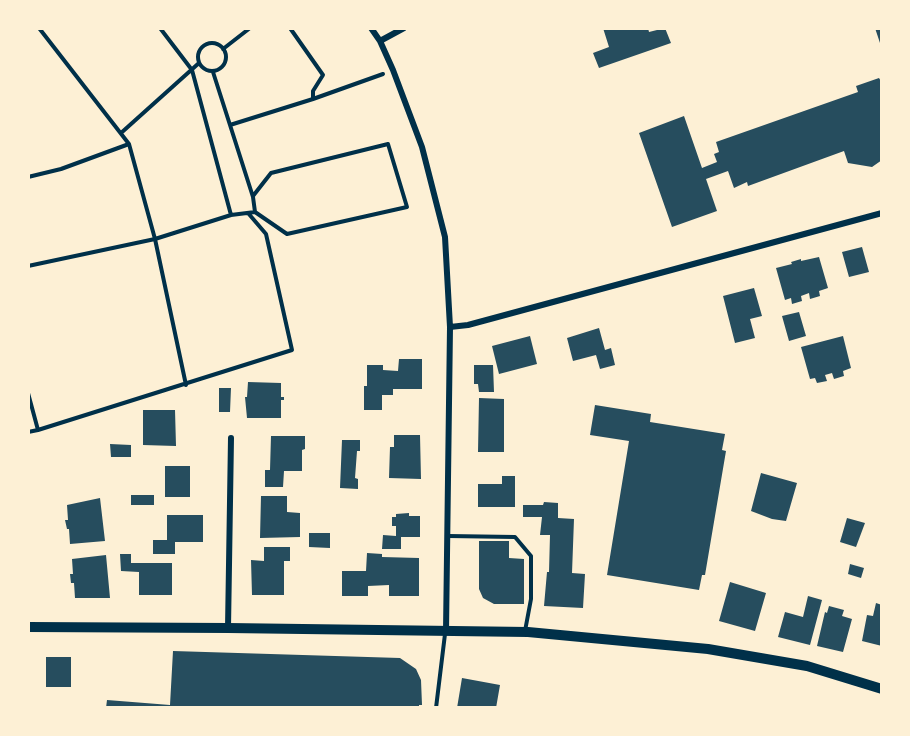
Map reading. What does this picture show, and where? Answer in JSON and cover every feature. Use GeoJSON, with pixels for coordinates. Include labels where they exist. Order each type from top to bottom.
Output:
{"type":"FeatureCollection","features":[{"type":"Feature","properties":{"kind":"street"},"geometry":{"type":"LineString","coordinates":[[371,28],[380,41],[393,70],[422,147],[445,237],[450,327],[446,631]]}},
{"type":"Feature","properties":{"kind":"street"},"geometry":{"type":"LineString","coordinates":[[380,41],[404,28]]}},
{"type":"Feature","properties":{"kind":"street"},"geometry":{"type":"LineString","coordinates":[[450,327],[468,325],[882,213]]}},
{"type":"Feature","properties":{"kind":"street"},"geometry":{"type":"LineString","coordinates":[[228,628],[231,438]]}},
{"type":"Feature","properties":{"kind":"street"},"geometry":{"type":"LineString","coordinates":[[28,627],[524,632],[708,649],[807,666],[882,689]]}},
{"type":"Feature","properties":{"kind":"lane"},"geometry":{"type":"LineString","coordinates":[[448,536],[515,537],[531,556],[531,599],[524,632]]}},
{"type":"Feature","properties":{"kind":"lane"},"geometry":{"type":"LineString","coordinates":[[436,708],[446,631]]}},
{"type":"Feature","properties":{"kind":"path"},"geometry":{"type":"LineString","coordinates":[[39,28],[129,144],[155,239],[186,385]]}},
{"type":"Feature","properties":{"kind":"path"},"geometry":{"type":"LineString","coordinates":[[160,28],[192,70],[231,215]]}},
{"type":"Feature","properties":{"kind":"path"},"geometry":{"type":"LineString","coordinates":[[224,49],[250,28]]}},
{"type":"Feature","properties":{"kind":"path"},"geometry":{"type":"LineString","coordinates":[[291,28],[323,75],[313,91],[314,99]]}},
{"type":"Feature","properties":{"kind":"path"},"geometry":{"type":"LineString","coordinates":[[215,43],[224,49],[226,59],[221,69],[213,72],[204,70],[197,60],[200,48],[207,44],[215,43]]}},
{"type":"Feature","properties":{"kind":"path"},"geometry":{"type":"LineString","coordinates":[[121,133],[200,63]]}},
{"type":"Feature","properties":{"kind":"path"},"geometry":{"type":"LineString","coordinates":[[230,125],[314,99],[393,70]]}},
{"type":"Feature","properties":{"kind":"path"},"geometry":{"type":"LineString","coordinates":[[213,72],[253,196],[255,212]]}},
{"type":"Feature","properties":{"kind":"path"},"geometry":{"type":"LineString","coordinates":[[28,177],[61,169],[129,144]]}},
{"type":"Feature","properties":{"kind":"path"},"geometry":{"type":"LineString","coordinates":[[28,266],[155,239],[231,215],[255,212],[287,234],[407,207],[388,144],[271,173],[253,196]]}},
{"type":"Feature","properties":{"kind":"path"},"geometry":{"type":"LineString","coordinates":[[28,432],[186,385],[292,350],[266,234],[248,213]]}},
{"type":"Feature","properties":{"kind":"path"},"geometry":{"type":"LineString","coordinates":[[28,393],[38,430]]}},
{"type":"Feature","properties":{"kind":"building"},"geometry":{"type":"Polygon","coordinates":[[[603,28],[648,28],[649,32],[665,28],[671,43],[599,68],[593,53],[609,47],[603,28]]]}},
{"type":"Feature","properties":{"kind":"building"},"geometry":{"type":"Polygon","coordinates":[[[875,28],[882,28],[882,46],[881,46],[875,28]]]}},
{"type":"Feature","properties":{"kind":"building"},"geometry":{"type":"Polygon","coordinates":[[[879,78],[882,83],[882,160],[872,167],[848,163],[844,151],[748,186],[747,182],[734,188],[728,171],[706,179],[717,211],[672,227],[639,133],[684,116],[702,168],[717,162],[714,154],[719,152],[716,142],[858,92],[856,86],[879,78]]]}},
{"type":"Feature","properties":{"kind":"building"},"geometry":{"type":"Polygon","coordinates":[[[862,247],[869,272],[849,277],[842,252],[862,247]]]}},
{"type":"Feature","properties":{"kind":"building"},"geometry":{"type":"Polygon","coordinates":[[[819,257],[828,288],[819,291],[820,296],[810,299],[809,293],[801,296],[802,301],[792,304],[791,298],[785,300],[776,268],[801,259],[801,261],[819,257]]]}},
{"type":"Feature","properties":{"kind":"building"},"geometry":{"type":"Polygon","coordinates":[[[754,288],[762,316],[750,319],[755,338],[735,343],[723,296],[754,288]]]}},
{"type":"Feature","properties":{"kind":"building"},"geometry":{"type":"Polygon","coordinates":[[[799,312],[806,336],[789,341],[782,316],[799,312]]]}},
{"type":"Feature","properties":{"kind":"building"},"geometry":{"type":"Polygon","coordinates":[[[599,328],[605,350],[611,348],[615,365],[600,369],[596,355],[573,361],[567,338],[599,328]]]}},
{"type":"Feature","properties":{"kind":"building"},"geometry":{"type":"Polygon","coordinates":[[[530,336],[537,364],[499,374],[492,346],[530,336]]]}},
{"type":"Feature","properties":{"kind":"building"},"geometry":{"type":"Polygon","coordinates":[[[843,336],[851,368],[843,371],[844,376],[834,379],[832,373],[825,375],[827,381],[817,383],[815,378],[810,379],[801,347],[843,336]]]}},
{"type":"Feature","properties":{"kind":"building"},"geometry":{"type":"Polygon","coordinates":[[[399,359],[422,359],[422,389],[393,389],[393,395],[382,395],[382,410],[364,410],[367,365],[383,365],[383,370],[398,371],[399,359]]]}},
{"type":"Feature","properties":{"kind":"building"},"geometry":{"type":"Polygon","coordinates":[[[474,365],[493,365],[494,392],[479,392],[478,384],[474,384],[474,365]]]}},
{"type":"Feature","properties":{"kind":"building"},"geometry":{"type":"Polygon","coordinates":[[[248,382],[281,383],[281,397],[284,397],[284,400],[281,400],[281,418],[247,418],[245,397],[247,397],[248,382]]]}},
{"type":"Feature","properties":{"kind":"building"},"geometry":{"type":"Polygon","coordinates":[[[219,388],[231,388],[230,412],[219,412],[219,388]]]}},
{"type":"Feature","properties":{"kind":"building"},"geometry":{"type":"Polygon","coordinates":[[[479,398],[504,399],[504,452],[478,452],[479,398]]]}},
{"type":"Feature","properties":{"kind":"building"},"geometry":{"type":"Polygon","coordinates":[[[595,405],[651,414],[650,422],[725,434],[722,450],[726,451],[705,575],[702,575],[699,590],[607,575],[629,441],[590,435],[595,405]]]}},
{"type":"Feature","properties":{"kind":"building"},"geometry":{"type":"Polygon","coordinates":[[[143,410],[175,410],[176,446],[143,445],[143,410]]]}},
{"type":"Feature","properties":{"kind":"building"},"geometry":{"type":"Polygon","coordinates":[[[394,435],[420,435],[421,479],[389,478],[390,447],[394,447],[394,435]]]}},
{"type":"Feature","properties":{"kind":"building"},"geometry":{"type":"Polygon","coordinates":[[[271,436],[305,436],[302,471],[284,471],[283,487],[265,487],[265,470],[270,470],[271,436]]]}},
{"type":"Feature","properties":{"kind":"building"},"geometry":{"type":"Polygon","coordinates":[[[342,440],[360,440],[355,478],[358,479],[358,489],[340,488],[342,440]]]}},
{"type":"Feature","properties":{"kind":"building"},"geometry":{"type":"Polygon","coordinates":[[[110,444],[131,445],[131,457],[111,457],[110,444]]]}},
{"type":"Feature","properties":{"kind":"building"},"geometry":{"type":"Polygon","coordinates":[[[165,466],[190,466],[190,497],[165,497],[165,466]]]}},
{"type":"Feature","properties":{"kind":"building"},"geometry":{"type":"Polygon","coordinates":[[[761,473],[797,483],[786,521],[772,519],[751,511],[761,473]]]}},
{"type":"Feature","properties":{"kind":"building"},"geometry":{"type":"Polygon","coordinates":[[[502,476],[515,476],[515,507],[478,507],[478,484],[502,484],[502,476]]]}},
{"type":"Feature","properties":{"kind":"building"},"geometry":{"type":"Polygon","coordinates":[[[131,495],[154,495],[154,505],[131,505],[131,495]]]}},
{"type":"Feature","properties":{"kind":"building"},"geometry":{"type":"Polygon","coordinates":[[[261,496],[287,496],[287,512],[300,513],[300,537],[260,538],[261,496]]]}},
{"type":"Feature","properties":{"kind":"building"},"geometry":{"type":"Polygon","coordinates":[[[100,498],[105,541],[70,544],[69,529],[67,529],[65,520],[68,520],[67,505],[100,498]]]}},
{"type":"Feature","properties":{"kind":"building"},"geometry":{"type":"Polygon","coordinates":[[[544,502],[558,503],[558,518],[574,519],[572,573],[585,574],[583,608],[544,606],[547,572],[549,572],[550,535],[540,535],[542,517],[523,517],[523,505],[543,505],[544,502]]]}},
{"type":"Feature","properties":{"kind":"building"},"geometry":{"type":"Polygon","coordinates":[[[409,513],[409,516],[420,516],[420,537],[401,537],[401,549],[382,549],[383,535],[396,536],[396,526],[392,526],[392,517],[396,517],[396,514],[409,513]]]}},
{"type":"Feature","properties":{"kind":"building"},"geometry":{"type":"Polygon","coordinates":[[[167,515],[203,515],[203,542],[175,542],[175,554],[153,554],[153,540],[167,540],[167,515]]]}},
{"type":"Feature","properties":{"kind":"building"},"geometry":{"type":"Polygon","coordinates":[[[847,518],[865,523],[856,547],[840,542],[847,518]]]}},
{"type":"Feature","properties":{"kind":"building"},"geometry":{"type":"Polygon","coordinates":[[[309,533],[330,533],[330,548],[309,547],[309,533]]]}},
{"type":"Feature","properties":{"kind":"building"},"geometry":{"type":"Polygon","coordinates":[[[479,541],[509,541],[509,558],[524,559],[524,604],[494,604],[483,598],[479,589],[479,541]]]}},
{"type":"Feature","properties":{"kind":"building"},"geometry":{"type":"Polygon","coordinates":[[[264,547],[290,547],[290,561],[284,561],[284,595],[252,595],[251,560],[264,561],[264,547]]]}},
{"type":"Feature","properties":{"kind":"building"},"geometry":{"type":"Polygon","coordinates":[[[367,553],[382,554],[382,557],[419,558],[419,596],[389,596],[389,585],[368,586],[368,596],[342,596],[342,571],[366,571],[367,553]]]}},
{"type":"Feature","properties":{"kind":"building"},"geometry":{"type":"Polygon","coordinates":[[[120,554],[131,554],[131,563],[172,563],[172,595],[139,595],[139,572],[121,571],[120,554]]]}},
{"type":"Feature","properties":{"kind":"building"},"geometry":{"type":"Polygon","coordinates":[[[106,555],[110,598],[75,598],[74,583],[71,583],[70,574],[73,574],[72,559],[106,555]]]}},
{"type":"Feature","properties":{"kind":"building"},"geometry":{"type":"Polygon","coordinates":[[[850,564],[864,568],[861,578],[848,574],[850,564]]]}},
{"type":"Feature","properties":{"kind":"building"},"geometry":{"type":"Polygon","coordinates":[[[730,582],[766,593],[755,631],[719,621],[730,582]]]}},
{"type":"Feature","properties":{"kind":"building"},"geometry":{"type":"Polygon","coordinates":[[[808,596],[822,600],[810,645],[778,637],[785,612],[803,617],[808,596]]]}},
{"type":"Feature","properties":{"kind":"building"},"geometry":{"type":"Polygon","coordinates":[[[876,603],[882,605],[882,646],[862,641],[867,615],[873,616],[876,603]]]}},
{"type":"Feature","properties":{"kind":"building"},"geometry":{"type":"Polygon","coordinates":[[[829,606],[844,610],[842,616],[852,619],[843,652],[817,646],[825,612],[827,613],[829,606]]]}},
{"type":"Feature","properties":{"kind":"building"},"geometry":{"type":"Polygon","coordinates":[[[173,651],[400,658],[416,669],[421,680],[422,705],[419,705],[419,708],[106,708],[107,700],[170,705],[173,651]]]}},
{"type":"Feature","properties":{"kind":"building"},"geometry":{"type":"Polygon","coordinates":[[[46,657],[71,657],[71,687],[46,687],[46,657]]]}},
{"type":"Feature","properties":{"kind":"building"},"geometry":{"type":"Polygon","coordinates":[[[462,678],[500,685],[496,708],[457,708],[462,678]]]}}]}
